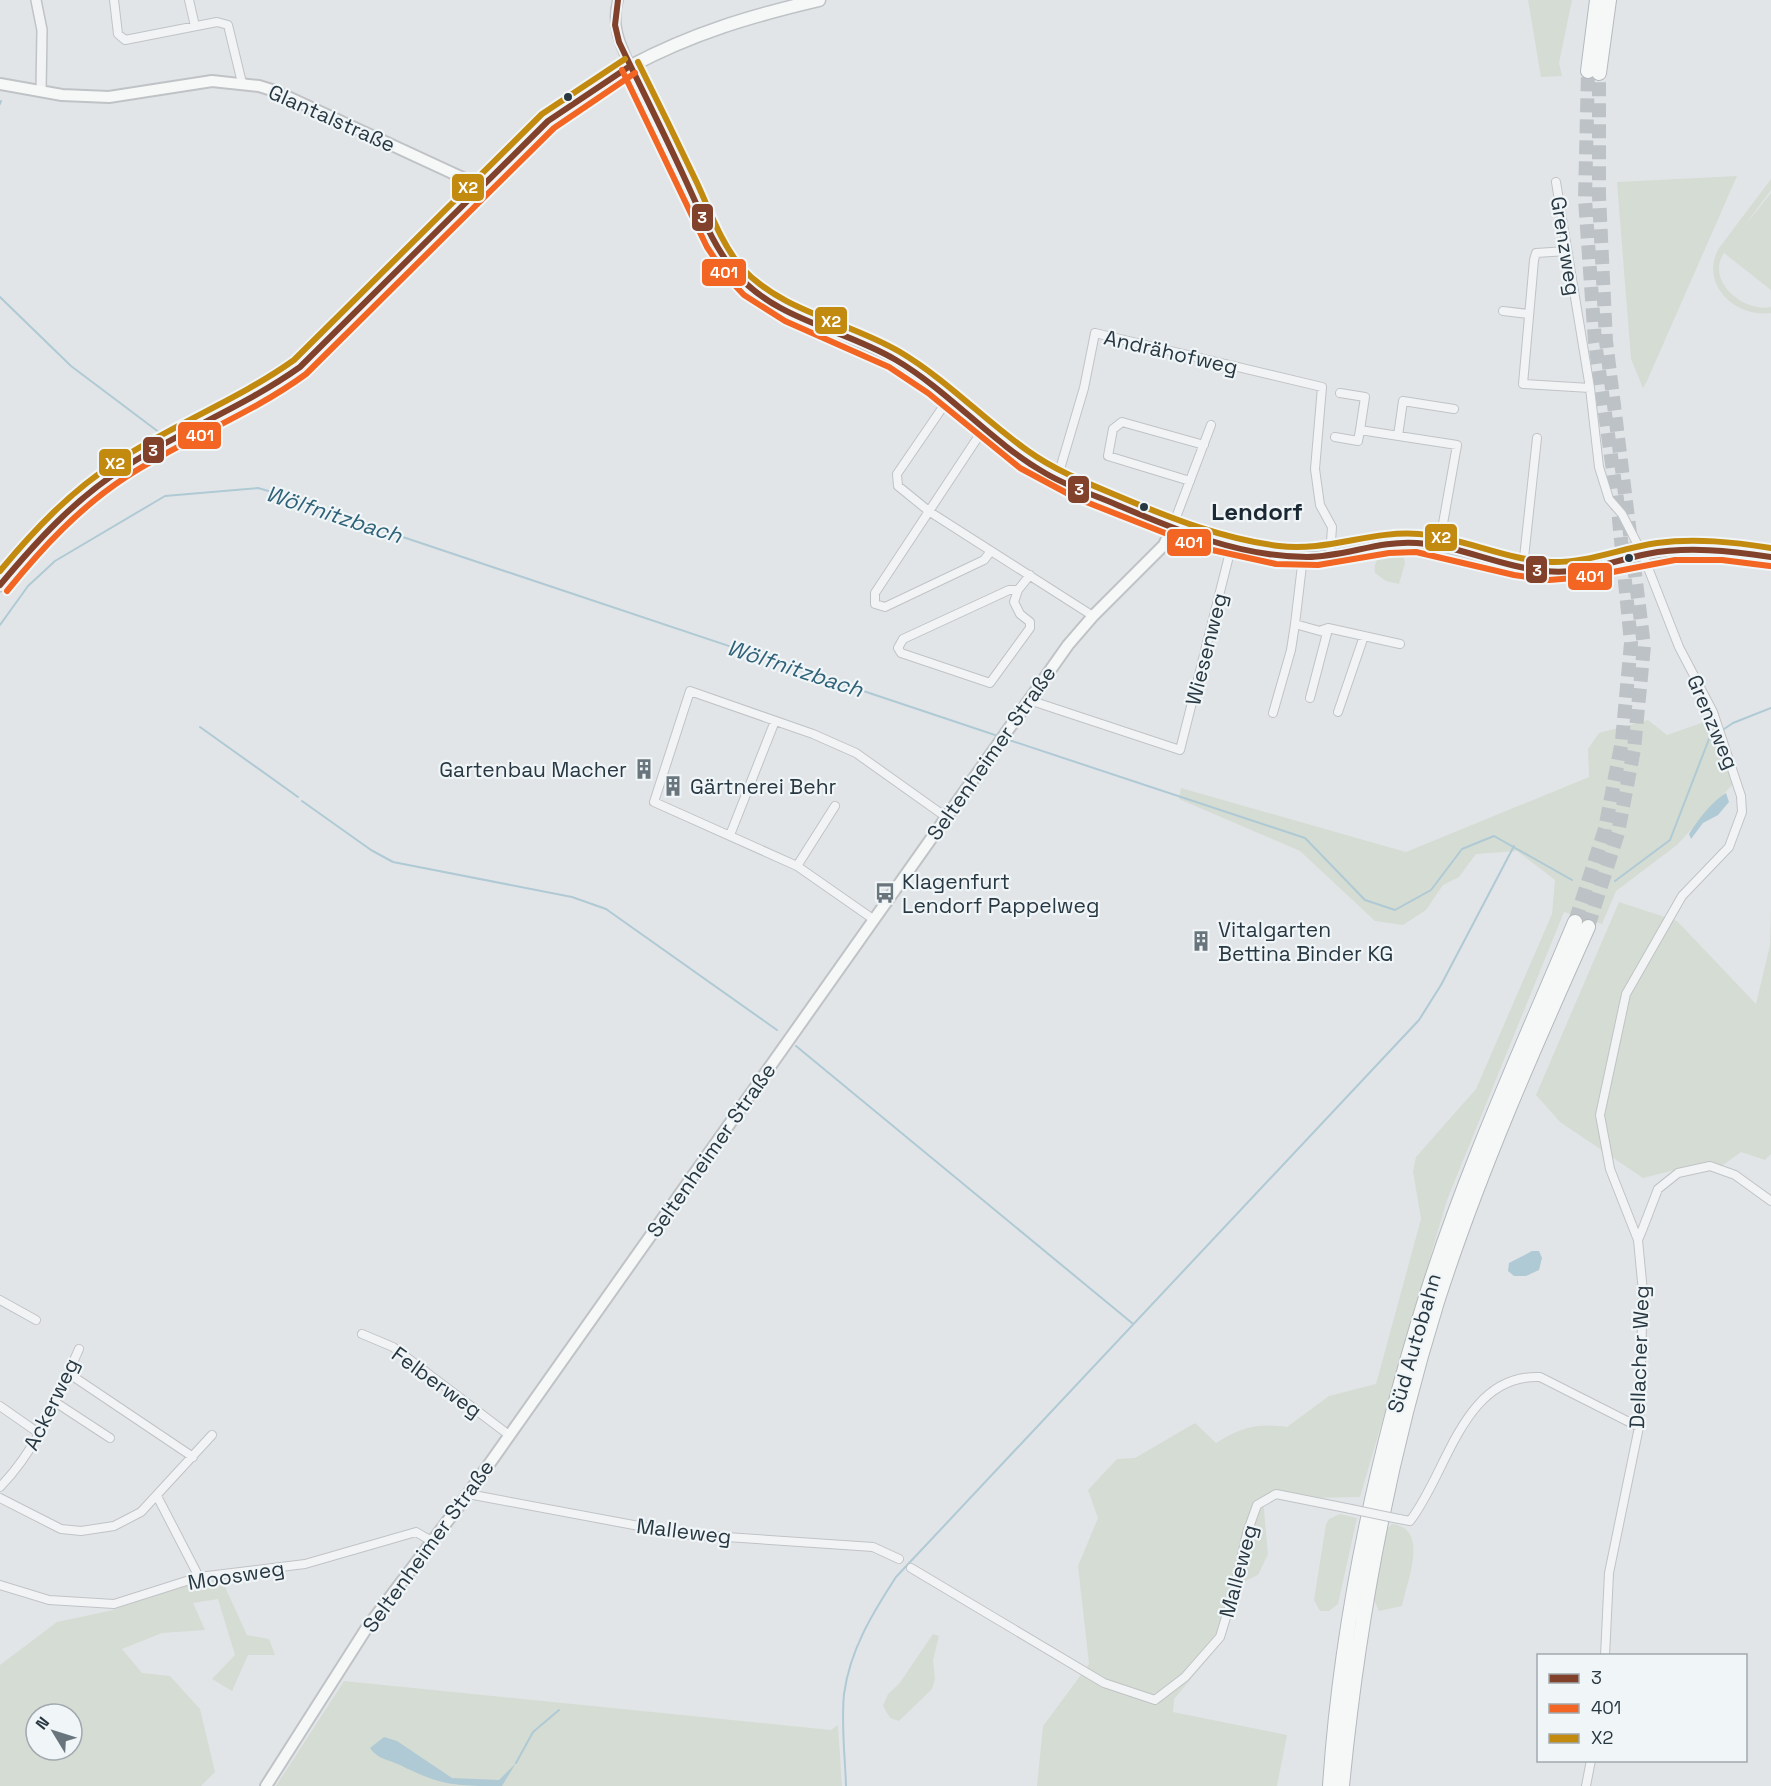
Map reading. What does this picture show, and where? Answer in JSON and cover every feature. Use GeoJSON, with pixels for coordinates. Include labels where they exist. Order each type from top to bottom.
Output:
{"type":"FeatureCollection","features":[{"type":"Feature","properties":{"kind":"highway"},"geometry":{"type":"LineString","coordinates":[[1598,0],[1594,72],[1609,0]]}},
{"type":"Feature","properties":{"kind":"highway","name":"Süd Autobahn"},"geometry":{"type":"LineString","coordinates":[[1330,1786],[1353,1602],[1380,1466],[1426,1297],[1456,1212],[1581,925],[1467,1215],[1412,1388],[1391,1469],[1361,1623],[1342,1786]]}},
{"type":"Feature","properties":{"kind":"main road"},"geometry":{"type":"LineString","coordinates":[[0,585],[59,519],[94,488],[139,458],[263,393],[300,367],[548,121],[630,66],[699,33],[740,19],[819,0]]}},
{"type":"Feature","properties":{"kind":"main road"},"geometry":{"type":"LineString","coordinates":[[630,66],[711,235],[741,279],[777,308],[893,358],[949,398],[1022,459],[1057,479],[1172,528]]}},
{"type":"Feature","properties":{"kind":"main road","name":"Glantalstraße"},"geometry":{"type":"LineString","coordinates":[[0,84],[62,95],[109,97],[212,81],[275,91],[463,178],[477,189]]}},
{"type":"Feature","properties":{"kind":"main road","name":"Seltenheimer Straße"},"geometry":{"type":"LineString","coordinates":[[266,1786],[366,1629],[468,1494],[1008,729],[1093,616],[1164,545],[1172,528]]}},
{"type":"Feature","properties":{"kind":"street"},"geometry":{"type":"LineString","coordinates":[[36,0],[41,22],[41,91]]}},
{"type":"Feature","properties":{"kind":"street"},"geometry":{"type":"LineString","coordinates":[[114,0],[118,34],[125,40],[217,22],[228,25],[242,84]]}},
{"type":"Feature","properties":{"kind":"street"},"geometry":{"type":"LineString","coordinates":[[189,0],[195,26]]}},
{"type":"Feature","properties":{"kind":"street"},"geometry":{"type":"LineString","coordinates":[[618,0],[615,25],[619,42],[630,66]]}},
{"type":"Feature","properties":{"kind":"street","name":"Grenzweg"},"geometry":{"type":"LineString","coordinates":[[1556,182],[1590,388],[1599,466],[1609,499],[1622,514],[1643,555],[1679,647],[1718,724],[1741,796],[1742,812],[1737,831],[1722,856],[1682,896],[1626,994],[1600,1115],[1610,1169],[1638,1240]]}},
{"type":"Feature","properties":{"kind":"street"},"geometry":{"type":"LineString","coordinates":[[1567,251],[1536,253],[1523,384],[1590,388]]}},
{"type":"Feature","properties":{"kind":"street"},"geometry":{"type":"LineString","coordinates":[[1503,311],[1529,314]]}},
{"type":"Feature","properties":{"kind":"street","name":"Andrähofweg"},"geometry":{"type":"LineString","coordinates":[[1057,479],[1084,388],[1095,333],[1322,387],[1315,469],[1320,505],[1332,527],[1330,556]]}},
{"type":"Feature","properties":{"kind":"street"},"geometry":{"type":"LineString","coordinates":[[1335,437],[1358,441],[1365,397],[1340,393]]}},
{"type":"Feature","properties":{"kind":"street"},"geometry":{"type":"LineString","coordinates":[[949,398],[897,474],[898,486],[930,512],[1093,616]]}},
{"type":"Feature","properties":{"kind":"street"},"geometry":{"type":"LineString","coordinates":[[1398,436],[1403,401],[1454,409]]}},
{"type":"Feature","properties":{"kind":"street"},"geometry":{"type":"LineString","coordinates":[[1190,481],[1108,456],[1113,429],[1122,422],[1204,445]]}},
{"type":"Feature","properties":{"kind":"street"},"geometry":{"type":"LineString","coordinates":[[1211,425],[1172,528],[1231,548],[1303,557],[1330,556],[1401,542],[1439,546],[1523,567],[1551,571],[1592,569],[1643,555],[1685,550],[1711,550],[1771,557]]}},
{"type":"Feature","properties":{"kind":"street"},"geometry":{"type":"LineString","coordinates":[[984,428],[875,593],[875,604],[885,607],[984,560],[990,551]]}},
{"type":"Feature","properties":{"kind":"street"},"geometry":{"type":"LineString","coordinates":[[1360,430],[1457,445],[1439,546]]}},
{"type":"Feature","properties":{"kind":"street"},"geometry":{"type":"LineString","coordinates":[[1523,567],[1537,438]]}},
{"type":"Feature","properties":{"kind":"street","name":"Wiesenweg"},"geometry":{"type":"LineString","coordinates":[[1029,700],[1180,750],[1231,548]]}},
{"type":"Feature","properties":{"kind":"street"},"geometry":{"type":"LineString","coordinates":[[1273,713],[1291,650],[1303,557]]}},
{"type":"Feature","properties":{"kind":"street"},"geometry":{"type":"LineString","coordinates":[[1018,590],[1009,590],[903,639],[898,648],[901,653],[990,683],[1030,628],[1030,622],[1020,614],[1014,602],[1018,590],[1030,575]]}},
{"type":"Feature","properties":{"kind":"street"},"geometry":{"type":"LineString","coordinates":[[1295,624],[1327,633],[1311,698]]}},
{"type":"Feature","properties":{"kind":"street"},"geometry":{"type":"LineString","coordinates":[[1319,631],[1328,628],[1400,644]]}},
{"type":"Feature","properties":{"kind":"street"},"geometry":{"type":"LineString","coordinates":[[1338,712],[1364,636]]}},
{"type":"Feature","properties":{"kind":"street"},"geometry":{"type":"LineString","coordinates":[[873,920],[797,866],[654,802],[690,691],[856,753],[946,817]]}},
{"type":"Feature","properties":{"kind":"street"},"geometry":{"type":"LineString","coordinates":[[730,835],[775,722]]}},
{"type":"Feature","properties":{"kind":"street"},"geometry":{"type":"LineString","coordinates":[[797,866],[835,806]]}},
{"type":"Feature","properties":{"kind":"street","name":"Dellacher Weg"},"geometry":{"type":"LineString","coordinates":[[1605,1654],[1609,1573],[1639,1427],[1643,1292],[1638,1240],[1658,1189],[1678,1173],[1710,1166],[1735,1174],[1771,1201]]}},
{"type":"Feature","properties":{"kind":"street"},"geometry":{"type":"LineString","coordinates":[[0,1300],[36,1320]]}},
{"type":"Feature","properties":{"kind":"street","name":"Felberweg"},"geometry":{"type":"LineString","coordinates":[[362,1334],[393,1347],[509,1435]]}},
{"type":"Feature","properties":{"kind":"street","name":"Ackerweg"},"geometry":{"type":"LineString","coordinates":[[0,1487],[21,1464],[40,1434],[79,1349]]}},
{"type":"Feature","properties":{"kind":"street"},"geometry":{"type":"LineString","coordinates":[[68,1373],[193,1457]]}},
{"type":"Feature","properties":{"kind":"street","name":"Malleweg"},"geometry":{"type":"LineString","coordinates":[[911,1568],[1104,1683],[1155,1700],[1185,1677],[1220,1637],[1246,1533],[1257,1505],[1276,1494],[1410,1521],[1424,1504],[1450,1448],[1476,1408],[1490,1392],[1524,1377],[1540,1377],[1639,1427]]}},
{"type":"Feature","properties":{"kind":"street"},"geometry":{"type":"LineString","coordinates":[[54,1402],[110,1438]]}},
{"type":"Feature","properties":{"kind":"street"},"geometry":{"type":"LineString","coordinates":[[0,1406],[40,1434]]}},
{"type":"Feature","properties":{"kind":"street"},"geometry":{"type":"LineString","coordinates":[[0,1498],[55,1527],[81,1531],[114,1526],[128,1521],[157,1497],[213,1435]]}},
{"type":"Feature","properties":{"kind":"street","name":"Malleweg"},"geometry":{"type":"LineString","coordinates":[[468,1494],[682,1534],[873,1547],[899,1559]]}},
{"type":"Feature","properties":{"kind":"street"},"geometry":{"type":"LineString","coordinates":[[157,1497],[199,1577]]}},
{"type":"Feature","properties":{"kind":"street","name":"Moosweg"},"geometry":{"type":"LineString","coordinates":[[0,1585],[49,1600],[114,1604],[199,1577],[305,1564],[416,1532],[428,1539],[436,1538]]}},
{"type":"Feature","properties":{"kind":"street"},"geometry":{"type":"LineString","coordinates":[[1586,1786],[1591,1762]]}},
{"type":"Feature","properties":{"kind":"shaded area"},"geometry":{"type":"Polygon","coordinates":[[[1528,0],[1572,0],[1559,63],[1562,76],[1541,77],[1528,0]]]}},
{"type":"Feature","properties":{"kind":"shaded area"},"geometry":{"type":"Polygon","coordinates":[[[1737,176],[1643,388],[1631,359],[1617,182],[1737,176]]]}},
{"type":"Feature","properties":{"kind":"shaded area"},"geometry":{"type":"Polygon","coordinates":[[[1771,179],[1771,190],[1742,229],[1771,193],[1771,290],[1724,253],[1719,264],[1723,284],[1730,293],[1750,305],[1760,308],[1771,307],[1771,313],[1757,313],[1733,304],[1724,295],[1713,274],[1714,261],[1719,248],[1771,179]]]}},
{"type":"Feature","properties":{"kind":"shaded area"},"geometry":{"type":"Polygon","coordinates":[[[1391,548],[1402,551],[1405,563],[1399,584],[1386,581],[1375,573],[1378,558],[1391,548]]]}},
{"type":"Feature","properties":{"kind":"shaded area"},"geometry":{"type":"Polygon","coordinates":[[[1648,720],[1667,735],[1710,720],[1733,784],[1677,845],[1616,891],[1602,924],[1564,912],[1447,1200],[1360,1497],[1263,1499],[1268,1554],[1258,1575],[1239,1584],[1218,1647],[1174,1699],[1173,1712],[1287,1735],[1277,1786],[1037,1786],[1043,1726],[1089,1664],[1078,1566],[1098,1518],[1088,1490],[1117,1459],[1135,1458],[1195,1423],[1216,1443],[1234,1433],[1258,1426],[1287,1427],[1329,1396],[1376,1384],[1421,1219],[1413,1171],[1416,1157],[1476,1089],[1552,914],[1555,880],[1517,851],[1476,854],[1459,877],[1443,885],[1426,910],[1403,925],[1375,921],[1300,851],[1179,799],[1181,788],[1406,852],[1589,777],[1588,749],[1599,733],[1648,720]]]}},
{"type":"Feature","properties":{"kind":"shaded area"},"geometry":{"type":"Polygon","coordinates":[[[1619,902],[1677,921],[1756,1004],[1770,945],[1771,905],[1771,1154],[1765,1160],[1741,1152],[1720,1167],[1702,1163],[1643,1178],[1560,1122],[1536,1095],[1619,902]]]}},
{"type":"Feature","properties":{"kind":"shaded area"},"geometry":{"type":"Polygon","coordinates":[[[1340,1514],[1357,1518],[1338,1604],[1329,1611],[1320,1611],[1314,1600],[1326,1524],[1329,1519],[1340,1514]]]}},
{"type":"Feature","properties":{"kind":"shaded area"},"geometry":{"type":"Polygon","coordinates":[[[1392,1524],[1404,1528],[1410,1535],[1413,1557],[1402,1606],[1379,1611],[1374,1600],[1387,1529],[1392,1524]]]}},
{"type":"Feature","properties":{"kind":"shaded area"},"geometry":{"type":"Polygon","coordinates":[[[221,1578],[247,1635],[269,1639],[275,1655],[248,1655],[232,1691],[212,1679],[235,1655],[218,1599],[193,1603],[205,1630],[162,1633],[122,1649],[142,1673],[170,1676],[200,1709],[215,1772],[201,1786],[0,1786],[0,1665],[57,1622],[109,1611],[187,1585],[221,1578]]]}},
{"type":"Feature","properties":{"kind":"shaded area"},"geometry":{"type":"Polygon","coordinates":[[[933,1634],[939,1636],[933,1660],[935,1679],[932,1689],[899,1721],[890,1718],[883,1706],[888,1694],[899,1684],[933,1634]]]}},
{"type":"Feature","properties":{"kind":"shaded area"},"geometry":{"type":"Polygon","coordinates":[[[344,1681],[831,1730],[838,1725],[842,1786],[276,1786],[344,1681]]]}},
{"type":"Feature","properties":{"kind":"water"},"geometry":{"type":"Polygon","coordinates":[[[1726,793],[1729,802],[1718,815],[1703,823],[1691,839],[1689,834],[1701,817],[1715,801],[1726,793]]]}},
{"type":"Feature","properties":{"kind":"water"},"geometry":{"type":"Polygon","coordinates":[[[1532,1251],[1539,1251],[1542,1258],[1539,1270],[1526,1276],[1514,1276],[1508,1271],[1509,1263],[1532,1251]]]}},
{"type":"Feature","properties":{"kind":"water"},"geometry":{"type":"Polygon","coordinates":[[[384,1737],[397,1741],[452,1778],[499,1780],[516,1763],[502,1786],[450,1784],[428,1778],[377,1755],[370,1748],[384,1737]]]}},
{"type":"Feature","properties":{"kind":"waterway"},"geometry":{"type":"LineString","coordinates":[[0,297],[71,366],[160,433]]}},
{"type":"Feature","properties":{"kind":"waterway","name":"Wölfnitzbach"},"geometry":{"type":"LineString","coordinates":[[0,625],[28,586],[55,561],[165,496],[258,488],[310,503],[343,517],[998,736]]}},
{"type":"Feature","properties":{"kind":"waterway","name":"Wölfnitzbach"},"geometry":{"type":"LineString","coordinates":[[1615,881],[1670,840],[1709,739],[1733,723],[1771,708]]}},
{"type":"Feature","properties":{"kind":"waterway"},"geometry":{"type":"LineString","coordinates":[[200,727],[298,797]]}},
{"type":"Feature","properties":{"kind":"waterway","name":"Wölfnitzbach"},"geometry":{"type":"LineString","coordinates":[[1006,739],[1305,838],[1365,900],[1395,910],[1431,890],[1462,849],[1494,836],[1572,880]]}},
{"type":"Feature","properties":{"kind":"waterway"},"geometry":{"type":"LineString","coordinates":[[302,801],[371,850],[393,862],[572,897],[606,909],[777,1030]]}},
{"type":"Feature","properties":{"kind":"waterway"},"geometry":{"type":"LineString","coordinates":[[846,1786],[843,1717],[847,1678],[863,1633],[896,1577],[1419,1020],[1441,985],[1514,846]]}},
{"type":"Feature","properties":{"kind":"waterway"},"geometry":{"type":"LineString","coordinates":[[796,1046],[1132,1323]]}},
{"type":"Feature","properties":{"kind":"waterway"},"geometry":{"type":"LineString","coordinates":[[516,1763],[533,1732],[559,1710]]}},
{"type":"Feature","properties":{"kind":"tunnel"},"geometry":{"type":"LineString","coordinates":[[1575,922],[1605,829],[1622,741],[1631,643],[1617,499],[1595,342],[1585,199],[1588,71]]}},
{"type":"Feature","properties":{"kind":"tunnel"},"geometry":{"type":"LineString","coordinates":[[1588,927],[1618,833],[1634,749],[1644,646],[1606,341],[1599,196],[1599,73]]}},
{"type":"Feature","properties":{"kind":"transit line","name":"3"},"geometry":{"type":"LineString","coordinates":[[618,0],[615,25],[619,42],[707,227],[719,250],[734,271],[769,302],[789,313],[896,360],[934,387],[1025,461],[1062,482],[1185,532],[1233,547],[1282,556],[1321,556],[1389,544],[1417,543],[1449,548],[1529,569],[1559,572],[1678,550],[1725,551],[1771,557]]}},
{"type":"Feature","properties":{"kind":"transit line","name":"X2"},"geometry":{"type":"LineString","coordinates":[[0,571],[54,512],[99,473],[138,448],[251,387],[294,360],[542,114],[625,59]]}},
{"type":"Feature","properties":{"kind":"transit line","name":"X2"},"geometry":{"type":"LineString","coordinates":[[638,62],[722,237],[741,267],[758,283],[796,306],[880,341],[900,352],[950,387],[1028,451],[1061,471],[1095,486],[1197,527],[1258,543],[1279,546],[1315,546],[1384,535],[1419,534],[1436,536],[1518,557],[1551,562],[1591,558],[1644,545],[1686,541],[1714,541],[1771,548]]}},
{"type":"Feature","properties":{"kind":"transit line","name":"3"},"geometry":{"type":"LineString","coordinates":[[0,585],[56,522],[104,481],[144,455],[257,394],[300,367],[548,121],[630,66]]}},
{"type":"Feature","properties":{"kind":"transit line","name":"401"},"geometry":{"type":"LineString","coordinates":[[622,70],[707,247],[727,277],[744,295],[785,321],[889,367],[928,393],[1020,468],[1076,498],[1203,548],[1276,564],[1318,565],[1389,553],[1416,552],[1514,575],[1549,580],[1587,577],[1675,560],[1722,560],[1770,566]]}},
{"type":"Feature","properties":{"kind":"transit line","name":"401"},"geometry":{"type":"LineString","coordinates":[[7,591],[62,529],[109,489],[148,463],[240,415],[306,374],[554,128],[635,73]]}},
{"type":"Feature","properties":{"kind":"place","name":"Gartenbau Macher"},"geometry":{"type":"Point","coordinates":[644,769]}},
{"type":"Feature","properties":{"kind":"place","name":"Gärtnerei Behr"},"geometry":{"type":"Point","coordinates":[673,786]}},
{"type":"Feature","properties":{"kind":"place","name":"Klagenfurt Lendorf Pappelweg"},"geometry":{"type":"Point","coordinates":[885,893]}},
{"type":"Feature","properties":{"kind":"place","name":"Vitalgarten Bettina Binder KG"},"geometry":{"type":"Point","coordinates":[1201,941]}},
{"type":"Feature","properties":{"kind":"district","name":"Lendorf"},"geometry":{"type":"Point","coordinates":[1257,511]}}]}
